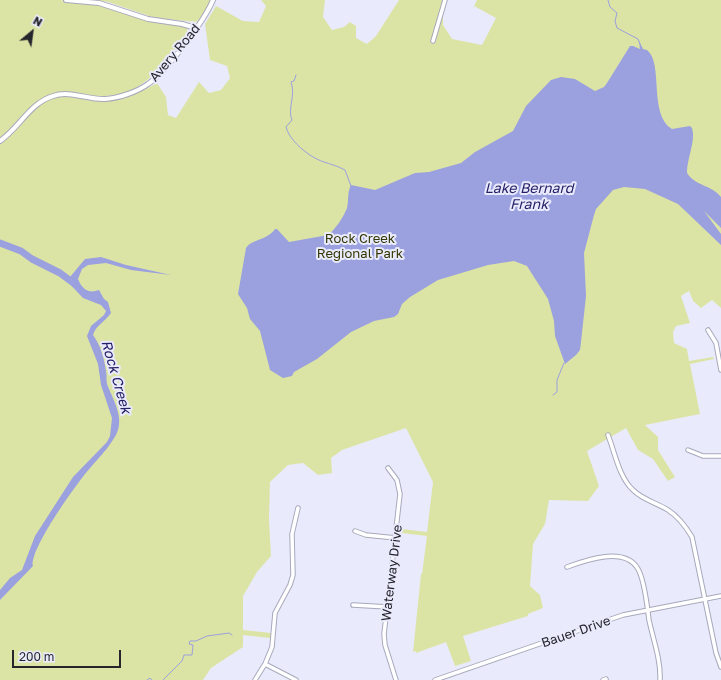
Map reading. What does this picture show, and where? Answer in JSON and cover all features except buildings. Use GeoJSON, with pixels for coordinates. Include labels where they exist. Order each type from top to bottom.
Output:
{"type":"FeatureCollection","features":[{"type":"Feature","properties":{"kind":"street"},"geometry":{"type":"LineString","coordinates":[[66,0],[99,3],[148,20],[182,24],[196,28]]}},
{"type":"Feature","properties":{"kind":"street","name":"Avery Road"},"geometry":{"type":"LineString","coordinates":[[0,141],[35,108],[51,97],[64,94],[108,98],[132,92],[146,86],[160,73],[204,18],[213,0]]}},
{"type":"Feature","properties":{"kind":"street"},"geometry":{"type":"LineString","coordinates":[[432,41],[445,0]]}},
{"type":"Feature","properties":{"kind":"street"},"geometry":{"type":"LineString","coordinates":[[708,330],[716,343],[721,370]]}},
{"type":"Feature","properties":{"kind":"street"},"geometry":{"type":"LineString","coordinates":[[608,435],[624,477],[634,491],[645,499],[668,510],[682,522],[687,529],[693,543],[716,653],[721,667]]}},
{"type":"Feature","properties":{"kind":"street"},"geometry":{"type":"LineString","coordinates":[[688,450],[703,456],[721,456]]}},
{"type":"Feature","properties":{"kind":"street","name":"Waterway Drive"},"geometry":{"type":"LineString","coordinates":[[388,468],[397,480],[400,494],[385,645],[396,680]]}},
{"type":"Feature","properties":{"kind":"street"},"geometry":{"type":"LineString","coordinates":[[254,680],[265,664],[272,647],[275,614],[290,585],[293,575],[292,534],[298,508]]}},
{"type":"Feature","properties":{"kind":"street"},"geometry":{"type":"LineString","coordinates":[[355,531],[366,535],[396,538]]}},
{"type":"Feature","properties":{"kind":"street"},"geometry":{"type":"LineString","coordinates":[[567,567],[580,562],[611,557],[625,558],[633,563],[639,570],[648,610],[660,680]]}},
{"type":"Feature","properties":{"kind":"street","name":"Bauer Drive"},"geometry":{"type":"LineString","coordinates":[[434,680],[623,615],[721,596]]}},
{"type":"Feature","properties":{"kind":"street"},"geometry":{"type":"LineString","coordinates":[[353,605],[388,607]]}},
{"type":"Feature","properties":{"kind":"street"},"geometry":{"type":"LineString","coordinates":[[265,664],[296,680]]}},
{"type":"Feature","properties":{"kind":"green space"},"geometry":{"type":"Polygon","coordinates":[[[0,0],[60,0],[101,5],[150,21],[189,27],[187,30],[189,32],[161,68],[139,86],[127,92],[112,95],[96,96],[62,93],[50,95],[36,102],[0,138],[0,0]]]}},
{"type":"Feature","properties":{"kind":"green space"},"geometry":{"type":"Polygon","coordinates":[[[92,0],[211,0],[203,16],[196,22],[155,18],[108,2],[92,0]]]}},
{"type":"Feature","properties":{"kind":"green space","name":"Rock Creek Regional Park"},"geometry":{"type":"Polygon","coordinates":[[[261,0],[325,0],[323,17],[332,30],[344,27],[350,22],[356,26],[356,38],[367,44],[376,36],[399,0],[443,0],[443,25],[452,39],[482,45],[496,18],[474,6],[477,0],[721,0],[721,308],[712,300],[701,308],[693,301],[689,291],[681,296],[690,323],[676,326],[673,332],[674,343],[687,349],[689,361],[713,357],[714,359],[690,364],[700,414],[645,425],[658,437],[658,450],[675,477],[668,481],[653,459],[638,450],[626,428],[587,451],[599,486],[588,501],[549,500],[545,524],[533,544],[530,586],[540,595],[543,608],[528,614],[528,616],[463,636],[471,661],[455,666],[446,642],[416,653],[416,651],[413,652],[421,574],[427,536],[402,533],[402,529],[427,532],[433,482],[406,428],[342,450],[331,458],[332,473],[318,475],[303,463],[288,465],[270,482],[269,519],[271,556],[257,572],[243,596],[243,630],[271,633],[270,638],[243,635],[243,647],[211,668],[203,680],[0,680],[0,143],[40,104],[62,96],[107,100],[143,88],[144,90],[157,83],[166,97],[168,115],[176,118],[199,82],[209,93],[221,90],[230,78],[227,66],[210,60],[205,24],[216,6],[243,21],[259,22],[266,6],[261,0]]]}},
{"type":"Feature","properties":{"kind":"water","name":"Lake Bernard Frank"},"geometry":{"type":"Polygon","coordinates":[[[639,41],[643,49],[647,50],[652,57],[655,66],[660,113],[665,122],[672,129],[690,126],[692,128],[693,138],[687,173],[694,181],[713,190],[721,197],[721,228],[704,211],[721,234],[721,245],[678,204],[645,189],[624,187],[613,190],[596,209],[594,215],[584,253],[586,296],[580,350],[565,364],[555,336],[554,321],[548,299],[527,266],[514,261],[488,265],[438,280],[410,297],[402,304],[398,314],[394,317],[374,321],[351,332],[317,359],[294,372],[292,376],[283,378],[270,370],[260,331],[250,319],[247,308],[238,294],[246,248],[249,245],[272,233],[275,229],[277,229],[289,242],[328,235],[342,219],[346,211],[351,185],[375,190],[415,173],[429,172],[461,163],[475,152],[513,131],[526,106],[551,80],[561,77],[575,79],[595,91],[604,87],[630,46],[640,49],[639,41]]]}},
{"type":"Feature","properties":{"kind":"water"},"geometry":{"type":"Polygon","coordinates":[[[101,257],[126,265],[171,275],[131,270],[106,263],[88,265],[82,269],[78,279],[81,286],[89,291],[99,290],[104,299],[108,302],[111,313],[96,329],[93,335],[102,352],[107,384],[118,412],[118,430],[110,445],[66,500],[46,531],[34,558],[33,566],[0,600],[0,590],[10,578],[22,570],[35,536],[73,477],[107,442],[110,436],[112,418],[101,385],[98,364],[87,336],[91,326],[104,315],[106,311],[101,305],[83,298],[68,282],[70,277],[85,259],[101,257]]]}},
{"type":"Feature","properties":{"kind":"waterway"},"geometry":{"type":"LineString","coordinates":[[608,0],[610,7],[617,13],[615,21],[617,28],[638,39],[640,44]]}},
{"type":"Feature","properties":{"kind":"waterway"},"geometry":{"type":"LineString","coordinates":[[296,75],[294,81],[291,82],[293,92],[290,111],[292,120],[286,127],[290,136],[301,148],[320,161],[345,170],[351,186]]}},
{"type":"Feature","properties":{"kind":"waterway","name":"Rock Creek"},"geometry":{"type":"LineString","coordinates":[[0,243],[21,251],[32,259],[60,273],[76,285]]}},
{"type":"Feature","properties":{"kind":"waterway"},"geometry":{"type":"LineString","coordinates":[[553,395],[557,392],[557,380],[564,363]]}},
{"type":"Feature","properties":{"kind":"waterway"},"geometry":{"type":"LineString","coordinates":[[163,680],[182,661],[184,655],[192,655],[193,645],[189,644],[190,641],[196,641],[207,636],[229,633],[232,635]]}},
{"type":"Feature","properties":{"kind":"waterway"},"geometry":{"type":"LineString","coordinates":[[147,680],[150,678],[152,680]]}}]}
